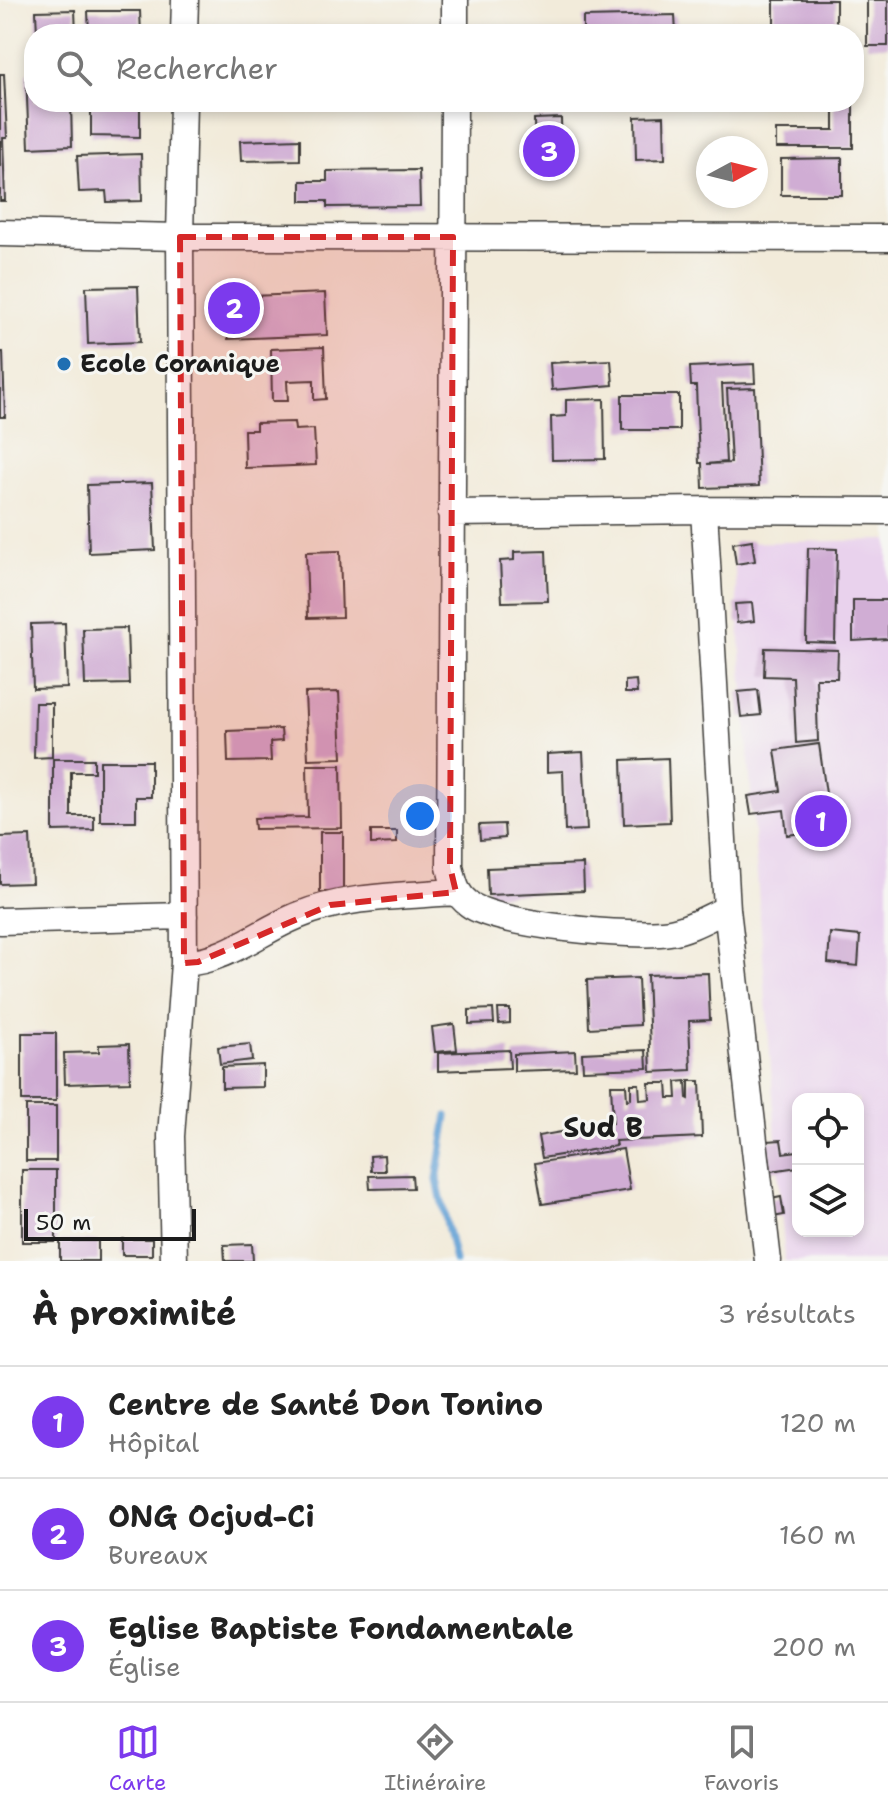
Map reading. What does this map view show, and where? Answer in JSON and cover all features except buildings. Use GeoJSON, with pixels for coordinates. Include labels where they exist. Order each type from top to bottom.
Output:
{"type":"FeatureCollection","features":[{"type":"Feature","properties":{"kind":"street"},"geometry":{"type":"LineString","coordinates":[[184,24],[185,0]]}},
{"type":"Feature","properties":{"kind":"street"},"geometry":{"type":"LineString","coordinates":[[455,0],[455,24]]}},
{"type":"Feature","properties":{"kind":"street"},"geometry":{"type":"LineString","coordinates":[[174,1261],[171,1136],[184,963],[180,237],[183,112]]}},
{"type":"Feature","properties":{"kind":"street"},"geometry":{"type":"LineString","coordinates":[[454,112],[450,867],[456,892],[469,904],[499,918],[641,933],[669,932],[727,909]]}},
{"type":"Feature","properties":{"kind":"street"},"geometry":{"type":"LineString","coordinates":[[0,233],[180,237],[888,238]]}},
{"type":"Feature","properties":{"kind":"street"},"geometry":{"type":"LineString","coordinates":[[704,510],[727,909],[768,1261]]}},
{"type":"Feature","properties":{"kind":"street"},"geometry":{"type":"LineString","coordinates":[[451,513],[888,511]]}},
{"type":"Feature","properties":{"kind":"street"},"geometry":{"type":"LineString","coordinates":[[184,963],[213,960],[296,916],[330,905],[456,892]]}},
{"type":"Feature","properties":{"kind":"street"},"geometry":{"type":"LineString","coordinates":[[0,921],[184,916]]}},
{"type":"Feature","properties":{"kind":"highlighted area"},"geometry":{"type":"Polygon","coordinates":[[[180,237],[453,237],[450,867],[456,892],[330,905],[198,962],[184,963],[180,237]]]}},
{"type":"Feature","properties":{"kind":"shaded area"},"geometry":{"type":"Polygon","coordinates":[[[888,540],[888,1261],[785,1261],[733,543],[888,540]]]}},
{"type":"Feature","properties":{"kind":"waterway"},"geometry":{"type":"LineString","coordinates":[[447,1116],[437,1180],[455,1261]]}},
{"type":"Feature","properties":{"kind":"place","name":"Eglise Baptiste Fondamentale"},"geometry":{"type":"Point","coordinates":[549,151]}},
{"type":"Feature","properties":{"kind":"place","name":"ONG Ocjud-Ci"},"geometry":{"type":"Point","coordinates":[234,308]}},
{"type":"Feature","properties":{"kind":"place","name":"Ecole Coranique"},"geometry":{"type":"Point","coordinates":[64,364]}},
{"type":"Feature","properties":{"kind":"place","name":"Centre de Santé Don Tonino"},"geometry":{"type":"Point","coordinates":[821,821]}},
{"type":"Feature","properties":{"kind":"district","name":"Sud B"},"geometry":{"type":"Point","coordinates":[603,1127]}}]}
